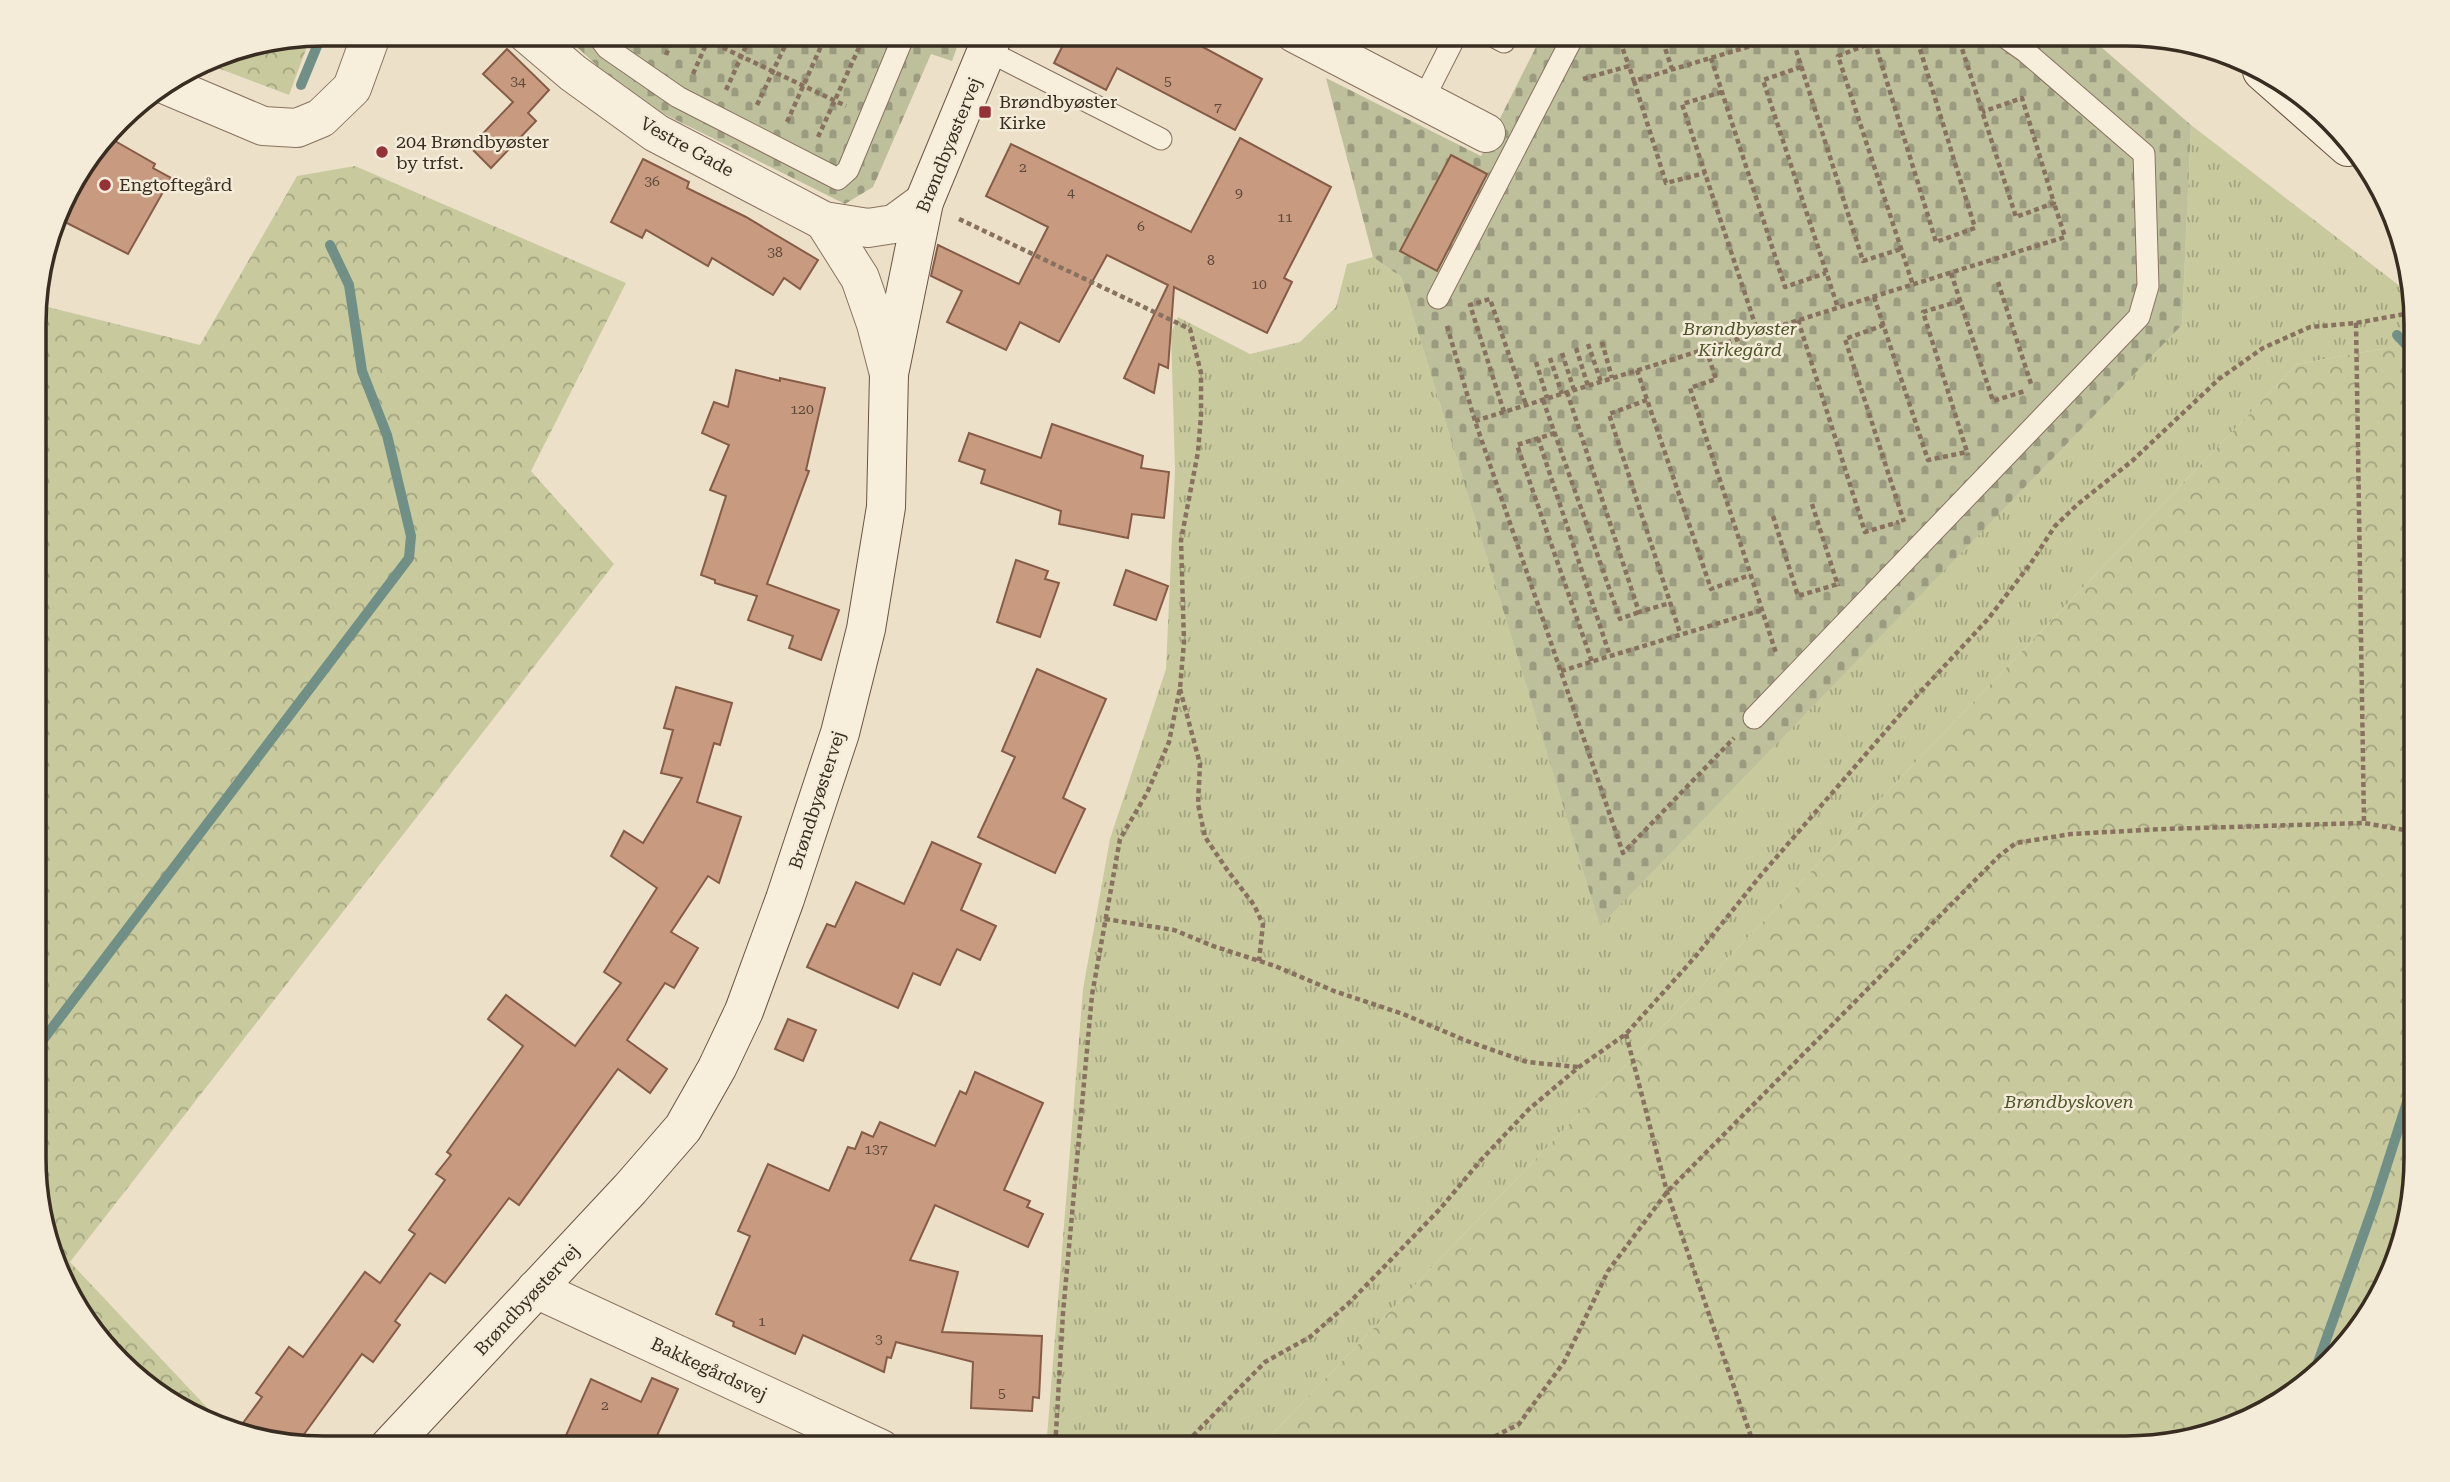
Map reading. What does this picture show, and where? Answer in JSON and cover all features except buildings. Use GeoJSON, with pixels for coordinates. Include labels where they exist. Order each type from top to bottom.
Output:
{"type":"FeatureCollection","features":[{"type":"Feature","properties":{"kind":"street"},"geometry":{"type":"LineString","coordinates":[[175,89],[263,126],[297,128],[321,118],[352,88],[367,46]]}},
{"type":"Feature","properties":{"kind":"street","name":"Vestre Gade"},"geometry":{"type":"LineString","coordinates":[[541,46],[573,73],[656,133],[824,221],[868,228],[894,223],[924,202]]}},
{"type":"Feature","properties":{"kind":"street","name":"Brøndbyøstervej"},"geometry":{"type":"LineString","coordinates":[[399,1436],[630,1189],[683,1128],[717,1068],[744,1011],[785,899],[840,733],[866,629],[886,508],[888,374],[924,202],[989,46]]}},
{"type":"Feature","properties":{"kind":"street"},"geometry":{"type":"LineString","coordinates":[[1322,46],[1501,140]]}},
{"type":"Feature","properties":{"kind":"street"},"geometry":{"type":"LineString","coordinates":[[824,221],[860,278],[876,324],[888,374]]}},
{"type":"Feature","properties":{"kind":"street","name":"Bakkegårdsvej"},"geometry":{"type":"LineString","coordinates":[[536,1290],[855,1436]]}},
{"type":"Feature","properties":{"kind":"lane"},"geometry":{"type":"LineString","coordinates":[[606,46],[683,99],[838,179],[848,170],[899,46]]}},
{"type":"Feature","properties":{"kind":"lane"},"geometry":{"type":"LineString","coordinates":[[998,46],[1161,139]]}},
{"type":"Feature","properties":{"kind":"lane"},"geometry":{"type":"LineString","coordinates":[[1423,100],[1450,46]]}},
{"type":"Feature","properties":{"kind":"lane"},"geometry":{"type":"LineString","coordinates":[[1438,298],[1501,140],[1546,90],[1568,46]]}},
{"type":"Feature","properties":{"kind":"lane"},"geometry":{"type":"LineString","coordinates":[[1754,718],[2139,317],[2148,286],[2144,154],[2017,46]]}},
{"type":"Feature","properties":{"kind":"path"},"geometry":{"type":"LineString","coordinates":[[683,99],[705,46]]}},
{"type":"Feature","properties":{"kind":"path"},"geometry":{"type":"LineString","coordinates":[[718,46],[869,117]]}},
{"type":"Feature","properties":{"kind":"path"},"geometry":{"type":"LineString","coordinates":[[715,116],[746,46]]}},
{"type":"Feature","properties":{"kind":"path"},"geometry":{"type":"LineString","coordinates":[[744,131],[785,46]]}},
{"type":"Feature","properties":{"kind":"path"},"geometry":{"type":"LineString","coordinates":[[776,148],[821,46]]}},
{"type":"Feature","properties":{"kind":"path"},"geometry":{"type":"LineString","coordinates":[[807,163],[860,46]]}},
{"type":"Feature","properties":{"kind":"path"},"geometry":{"type":"LineString","coordinates":[[1622,46],[1666,183],[1705,173]]}},
{"type":"Feature","properties":{"kind":"path"},"geometry":{"type":"LineString","coordinates":[[1664,46],[1672,69]]}},
{"type":"Feature","properties":{"kind":"path"},"geometry":{"type":"LineString","coordinates":[[1634,81],[1751,46]]}},
{"type":"Feature","properties":{"kind":"path"},"geometry":{"type":"LineString","coordinates":[[1796,46],[1863,261],[1901,249]]}},
{"type":"Feature","properties":{"kind":"path"},"geometry":{"type":"LineString","coordinates":[[1864,46],[1838,56],[1913,285]]}},
{"type":"Feature","properties":{"kind":"path"},"geometry":{"type":"LineString","coordinates":[[1875,46],[1936,242],[1975,228],[1919,46]]}},
{"type":"Feature","properties":{"kind":"path"},"geometry":{"type":"LineString","coordinates":[[1961,46],[2016,216],[2054,203]]}},
{"type":"Feature","properties":{"kind":"path"},"geometry":{"type":"LineString","coordinates":[[1711,58],[1785,287],[1826,273]]}},
{"type":"Feature","properties":{"kind":"path"},"geometry":{"type":"LineString","coordinates":[[1546,90],[1629,66]]}},
{"type":"Feature","properties":{"kind":"path"},"geometry":{"type":"LineString","coordinates":[[1801,67],[1763,80],[1838,308]]}},
{"type":"Feature","properties":{"kind":"path"},"geometry":{"type":"LineString","coordinates":[[1722,92],[1682,104],[1758,332]]}},
{"type":"Feature","properties":{"kind":"path"},"geometry":{"type":"LineString","coordinates":[[1475,421],[2065,237],[2022,98],[1982,111]]}},
{"type":"Feature","properties":{"kind":"path"},"geometry":{"type":"LineString","coordinates":[[924,202],[1191,329],[1201,373],[1198,452],[1181,540],[1184,642],[1180,688],[1169,742],[1147,793],[1120,839],[1089,1023],[1062,1313],[1056,1436]]}},
{"type":"Feature","properties":{"kind":"path"},"geometry":{"type":"LineString","coordinates":[[1951,273],[1993,401],[2033,388]]}},
{"type":"Feature","properties":{"kind":"path"},"geometry":{"type":"LineString","coordinates":[[1998,282],[2043,418]]}},
{"type":"Feature","properties":{"kind":"path"},"geometry":{"type":"LineString","coordinates":[[1874,296],[1928,460],[1967,452]]}},
{"type":"Feature","properties":{"kind":"path"},"geometry":{"type":"LineString","coordinates":[[1438,298],[1475,421],[1623,853],[1754,718]]}},
{"type":"Feature","properties":{"kind":"path"},"geometry":{"type":"LineString","coordinates":[[1504,412],[1470,305],[1490,299],[1526,405]]}},
{"type":"Feature","properties":{"kind":"path"},"geometry":{"type":"LineString","coordinates":[[1960,301],[1923,312],[1978,485]]}},
{"type":"Feature","properties":{"kind":"path"},"geometry":{"type":"LineString","coordinates":[[1193,1436],[1265,1363],[1310,1337],[1350,1302],[1440,1209],[1529,1109],[1579,1067],[1626,1034],[1903,712],[1988,619],[2063,519],[2132,461],[2219,379],[2263,348],[2310,327],[2356,323],[2404,314]]}},
{"type":"Feature","properties":{"kind":"path"},"geometry":{"type":"LineString","coordinates":[[1798,320],[1865,532],[1904,521]]}},
{"type":"Feature","properties":{"kind":"path"},"geometry":{"type":"LineString","coordinates":[[2356,323],[2364,824]]}},
{"type":"Feature","properties":{"kind":"path"},"geometry":{"type":"LineString","coordinates":[[1884,325],[1845,338],[1914,552]]}},
{"type":"Feature","properties":{"kind":"path"},"geometry":{"type":"LineString","coordinates":[[1602,342],[1612,378]]}},
{"type":"Feature","properties":{"kind":"path"},"geometry":{"type":"LineString","coordinates":[[1588,344],[1601,382]]}},
{"type":"Feature","properties":{"kind":"path"},"geometry":{"type":"LineString","coordinates":[[1576,348],[1588,386]]}},
{"type":"Feature","properties":{"kind":"path"},"geometry":{"type":"LineString","coordinates":[[1706,349],[1716,379],[1690,387],[1786,684]]}},
{"type":"Feature","properties":{"kind":"path"},"geometry":{"type":"LineString","coordinates":[[1562,353],[1574,390]]}},
{"type":"Feature","properties":{"kind":"path"},"geometry":{"type":"LineString","coordinates":[[1550,358],[1639,612]]}},
{"type":"Feature","properties":{"kind":"path"},"geometry":{"type":"LineString","coordinates":[[1536,362],[1555,433],[1620,619],[1670,603]]}},
{"type":"Feature","properties":{"kind":"path"},"geometry":{"type":"LineString","coordinates":[[1637,370],[1711,589],[1750,575]]}},
{"type":"Feature","properties":{"kind":"path"},"geometry":{"type":"LineString","coordinates":[[1647,400],[1609,414],[1679,633]]}},
{"type":"Feature","properties":{"kind":"path"},"geometry":{"type":"LineString","coordinates":[[1555,433],[1517,445],[1592,662]]}},
{"type":"Feature","properties":{"kind":"path"},"geometry":{"type":"LineString","coordinates":[[1538,438],[1611,656]]}},
{"type":"Feature","properties":{"kind":"path"},"geometry":{"type":"LineString","coordinates":[[1812,504],[1849,619]]}},
{"type":"Feature","properties":{"kind":"path"},"geometry":{"type":"LineString","coordinates":[[1773,516],[1798,596],[1838,584]]}},
{"type":"Feature","properties":{"kind":"path"},"geometry":{"type":"LineString","coordinates":[[1561,671],[1762,610]]}},
{"type":"Feature","properties":{"kind":"path"},"geometry":{"type":"LineString","coordinates":[[1180,688],[1200,764],[1198,804],[1205,837],[1254,905],[1263,924],[1259,961]]}},
{"type":"Feature","properties":{"kind":"path"},"geometry":{"type":"LineString","coordinates":[[1496,1436],[1519,1424],[1564,1362],[1608,1271],[1667,1192],[1999,856],[2016,843],[2084,833],[2364,824],[2404,830]]}},
{"type":"Feature","properties":{"kind":"path"},"geometry":{"type":"LineString","coordinates":[[1105,919],[1174,930],[1527,1062],[1579,1067]]}},
{"type":"Feature","properties":{"kind":"path"},"geometry":{"type":"LineString","coordinates":[[1626,1034],[1667,1192],[1751,1436]]}},
{"type":"Feature","properties":{"kind":"path"},"geometry":{"type":"LineString","coordinates":[[103,1329],[130,1358]]}},
{"type":"Feature","properties":{"kind":"green space"},"geometry":{"type":"Polygon","coordinates":[[[307,46],[289,95],[216,67],[269,51],[307,46]]]}},
{"type":"Feature","properties":{"kind":"green space"},"geometry":{"type":"Polygon","coordinates":[[[576,46],[957,46],[952,61],[931,54],[873,187],[845,204],[664,114],[606,74],[576,46]]]}},
{"type":"Feature","properties":{"kind":"green space","name":"Brøndbyøster Kirkegård"},"geometry":{"type":"Polygon","coordinates":[[[1536,46],[2100,46],[2191,125],[2182,325],[1600,926],[1401,277],[1373,257],[1326,78],[1481,156],[1536,46]]]}},
{"type":"Feature","properties":{"kind":"green space"},"geometry":{"type":"Polygon","coordinates":[[[2191,125],[2402,288],[2404,345],[2297,364],[1270,1436],[1047,1436],[1083,989],[1110,839],[1166,669],[1175,470],[1171,333],[1178,317],[1250,354],[1300,342],[1336,307],[1347,264],[1373,257],[1401,277],[1600,925],[2182,325],[2191,125]]]}},
{"type":"Feature","properties":{"kind":"green space"},"geometry":{"type":"Polygon","coordinates":[[[355,166],[626,283],[531,471],[614,564],[70,1262],[212,1413],[154,1379],[127,1355],[103,1328],[92,1313],[67,1265],[55,1230],[48,1195],[46,306],[200,345],[297,176],[355,166]]]}},
{"type":"Feature","properties":{"kind":"green space","name":"Brøndbyskoven"},"geometry":{"type":"Polygon","coordinates":[[[2404,345],[2404,1176],[2395,1230],[2376,1281],[2358,1313],[2323,1355],[2281,1390],[2249,1408],[2198,1427],[2144,1436],[1270,1436],[2297,364],[2404,345]]]}},
{"type":"Feature","properties":{"kind":"waterway"},"geometry":{"type":"LineString","coordinates":[[301,85],[317,46]]}},
{"type":"Feature","properties":{"kind":"waterway"},"geometry":{"type":"LineString","coordinates":[[46,1036],[409,558],[411,536],[387,435],[362,371],[349,285],[330,245]]}},
{"type":"Feature","properties":{"kind":"waterway"},"geometry":{"type":"LineString","coordinates":[[2397,335],[2404,342]]}},
{"type":"Feature","properties":{"kind":"waterway"},"geometry":{"type":"LineString","coordinates":[[2319,1358],[2404,1111]]}},
{"type":"Feature","properties":{"kind":"place","name":"Brøndbyøster Kirke"},"geometry":{"type":"Point","coordinates":[985,112]}},
{"type":"Feature","properties":{"kind":"place","name":"204 Brøndbyøster by trfst."},"geometry":{"type":"Point","coordinates":[382,152]}},
{"type":"Feature","properties":{"kind":"place","name":"Engtoftegård"},"geometry":{"type":"Point","coordinates":[105,185]}}]}
